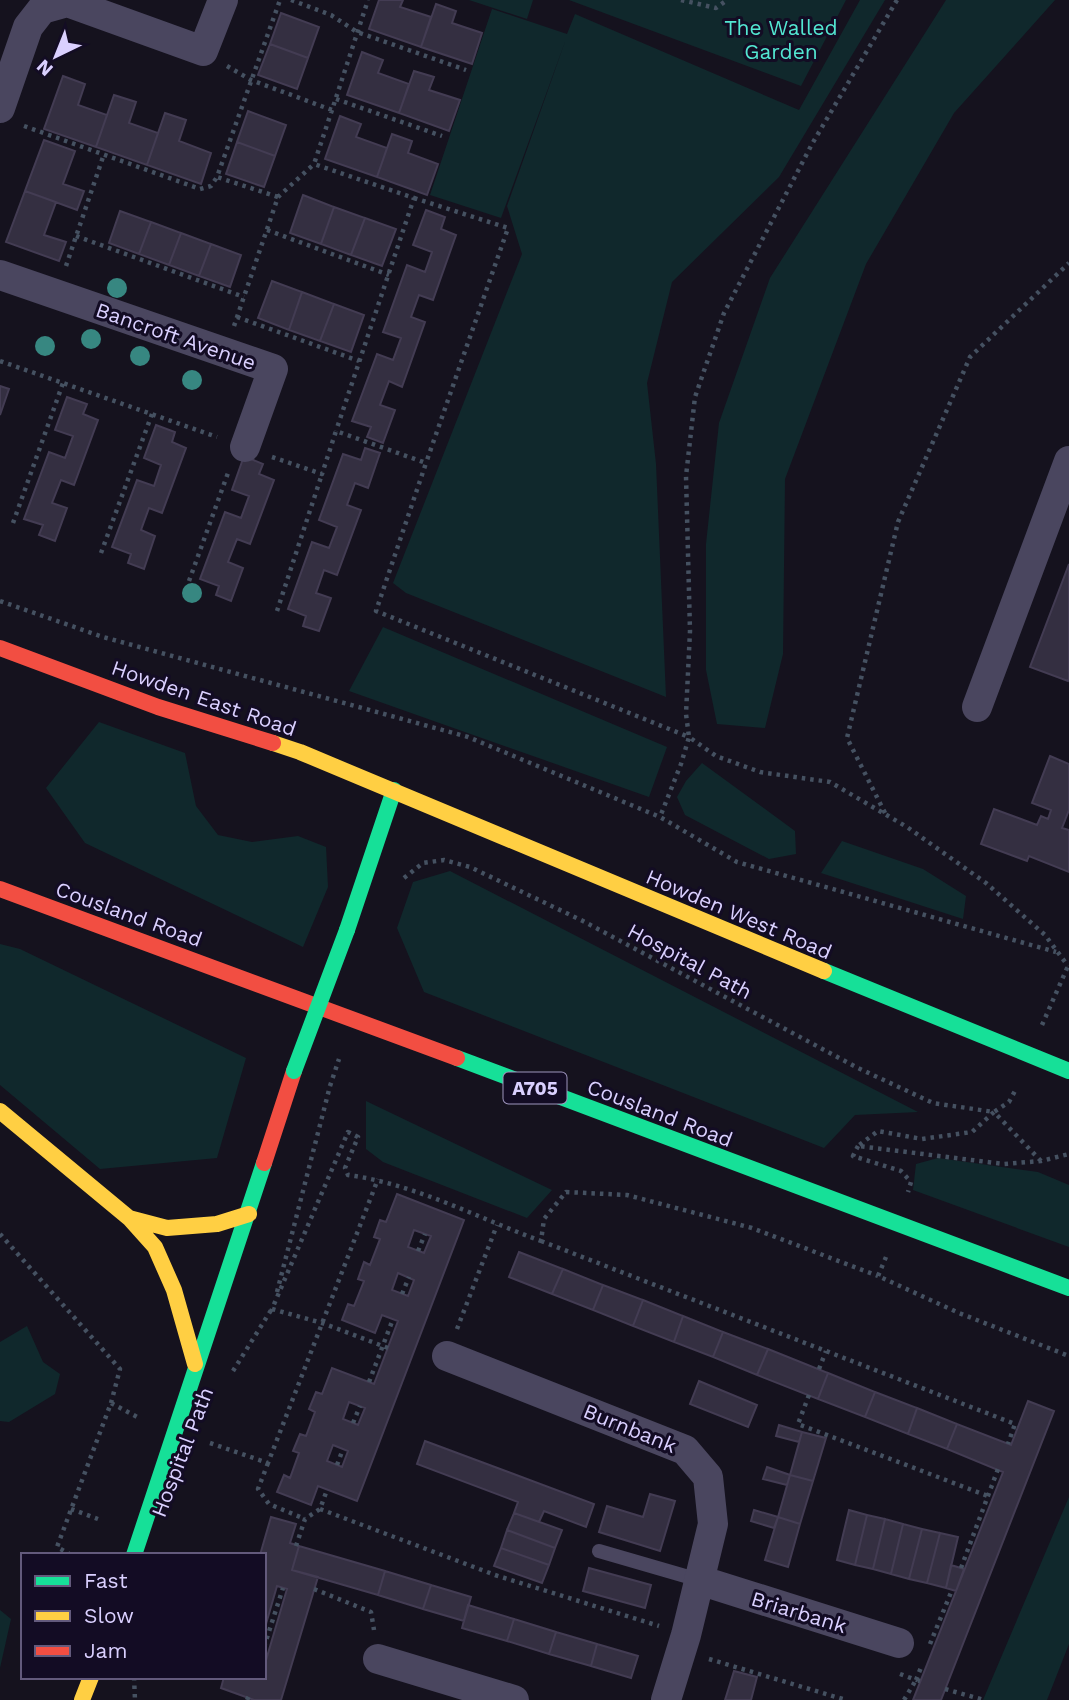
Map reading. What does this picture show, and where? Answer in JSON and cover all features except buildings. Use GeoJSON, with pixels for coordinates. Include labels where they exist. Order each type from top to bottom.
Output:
{"type":"FeatureCollection","features":[{"type":"Feature","properties":{"kind":"street"},"geometry":{"type":"LineString","coordinates":[[6,115],[28,27],[42,9],[67,2],[203,51],[223,0]]}},
{"type":"Feature","properties":{"kind":"street","name":"Bancroft Avenue"},"geometry":{"type":"LineString","coordinates":[[0,275],[273,369],[242,446]]}},
{"type":"Feature","properties":{"kind":"street"},"geometry":{"type":"LineString","coordinates":[[977,707],[1069,461]]}},
{"type":"Feature","properties":{"kind":"street","name":"Howden East Road"},"geometry":{"type":"LineString","coordinates":[[0,648],[158,707],[300,752],[394,790]]}},
{"type":"Feature","properties":{"kind":"street"},"geometry":{"type":"LineString","coordinates":[[135,1553],[195,1364],[249,1214],[294,1071],[347,930],[394,790]]}},
{"type":"Feature","properties":{"kind":"street","name":"Howden West Road"},"geometry":{"type":"LineString","coordinates":[[394,790],[694,918],[1069,1071]]}},
{"type":"Feature","properties":{"kind":"street","name":"Cousland Road"},"geometry":{"type":"LineString","coordinates":[[0,889],[1069,1288]]}},
{"type":"Feature","properties":{"kind":"street"},"geometry":{"type":"LineString","coordinates":[[0,1111],[130,1218],[155,1247],[185,1324],[195,1364]]}},
{"type":"Feature","properties":{"kind":"street"},"geometry":{"type":"LineString","coordinates":[[130,1218],[167,1228],[217,1224],[249,1214]]}},
{"type":"Feature","properties":{"kind":"street","name":"Burnbank"},"geometry":{"type":"LineString","coordinates":[[447,1356],[685,1450],[708,1477],[713,1524],[684,1643],[666,1700]]}},
{"type":"Feature","properties":{"kind":"street","name":"Briarbank"},"geometry":{"type":"LineString","coordinates":[[699,1580],[899,1643]]}},
{"type":"Feature","properties":{"kind":"street"},"geometry":{"type":"LineString","coordinates":[[378,1659],[514,1700]]}},
{"type":"Feature","properties":{"kind":"street"},"geometry":{"type":"LineString","coordinates":[[82,1700],[90,1679]]}},
{"type":"Feature","properties":{"kind":"lane"},"geometry":{"type":"LineString","coordinates":[[599,1551],[699,1580]]}},
{"type":"Feature","properties":{"kind":"path"},"geometry":{"type":"LineString","coordinates":[[6,115],[104,155],[200,189],[211,186],[217,177],[280,0]]}},
{"type":"Feature","properties":{"kind":"path"},"geometry":{"type":"LineString","coordinates":[[290,0],[331,15],[357,32],[466,70]]}},
{"type":"Feature","properties":{"kind":"path"},"geometry":{"type":"LineString","coordinates":[[225,353],[278,197],[314,164],[368,0]]}},
{"type":"Feature","properties":{"kind":"path"},"geometry":{"type":"LineString","coordinates":[[681,0],[716,8],[727,0]]}},
{"type":"Feature","properties":{"kind":"path"},"geometry":{"type":"LineString","coordinates":[[660,817],[681,764],[688,737],[686,714],[690,631],[686,476],[695,397],[724,313],[813,144],[897,0]]}},
{"type":"Feature","properties":{"kind":"path"},"geometry":{"type":"LineString","coordinates":[[203,51],[251,80],[332,110]]}},
{"type":"Feature","properties":{"kind":"path"},"geometry":{"type":"LineString","coordinates":[[336,99],[442,136]]}},
{"type":"Feature","properties":{"kind":"path"},"geometry":{"type":"LineString","coordinates":[[56,295],[104,155]]}},
{"type":"Feature","properties":{"kind":"path"},"geometry":{"type":"LineString","coordinates":[[314,164],[508,228],[376,611],[688,737],[716,756],[760,772],[830,782],[907,827],[986,883],[1045,935],[1068,966],[1040,1030]]}},
{"type":"Feature","properties":{"kind":"path"},"geometry":{"type":"LineString","coordinates":[[217,177],[278,197]]}},
{"type":"Feature","properties":{"kind":"path"},"geometry":{"type":"LineString","coordinates":[[277,611],[414,198]]}},
{"type":"Feature","properties":{"kind":"path"},"geometry":{"type":"LineString","coordinates":[[267,230],[389,275]]}},
{"type":"Feature","properties":{"kind":"path"},"geometry":{"type":"LineString","coordinates":[[76,236],[244,297]]}},
{"type":"Feature","properties":{"kind":"path"},"geometry":{"type":"LineString","coordinates":[[886,814],[847,738],[898,522],[970,357],[1069,263]]}},
{"type":"Feature","properties":{"kind":"path"},"geometry":{"type":"LineString","coordinates":[[237,317],[359,361]]}},
{"type":"Feature","properties":{"kind":"path"},"geometry":{"type":"LineString","coordinates":[[0,361],[322,474]]}},
{"type":"Feature","properties":{"kind":"path"},"geometry":{"type":"LineString","coordinates":[[13,523],[63,383]]}},
{"type":"Feature","properties":{"kind":"path"},"geometry":{"type":"LineString","coordinates":[[101,553],[152,414]]}},
{"type":"Feature","properties":{"kind":"path"},"geometry":{"type":"LineString","coordinates":[[336,431],[426,463]]}},
{"type":"Feature","properties":{"kind":"path"},"geometry":{"type":"LineString","coordinates":[[189,580],[242,446]]}},
{"type":"Feature","properties":{"kind":"path"},"geometry":{"type":"LineString","coordinates":[[0,601],[103,637],[468,737],[660,817],[737,862],[1058,952]]}},
{"type":"Feature","properties":{"kind":"path","name":"Hospital Path"},"geometry":{"type":"LineString","coordinates":[[401,883],[405,876],[423,863],[444,860],[470,867],[583,922],[858,1068],[933,1103],[994,1112]]}},
{"type":"Feature","properties":{"kind":"path"},"geometry":{"type":"LineString","coordinates":[[1020,1082],[1009,1102],[972,1132],[922,1139],[878,1131],[858,1146],[1004,1164],[1041,1161],[1069,1154]]}},
{"type":"Feature","properties":{"kind":"path","name":"Hospital Path"},"geometry":{"type":"LineString","coordinates":[[229,1378],[272,1309],[330,1086]]}},
{"type":"Feature","properties":{"kind":"path"},"geometry":{"type":"LineString","coordinates":[[994,1112],[1041,1161]]}},
{"type":"Feature","properties":{"kind":"path"},"geometry":{"type":"LineString","coordinates":[[385,1347],[322,1323],[272,1309],[348,1132],[358,1137],[345,1168],[348,1175],[377,1179],[436,1200],[1015,1424],[1008,1444]]}},
{"type":"Feature","properties":{"kind":"path"},"geometry":{"type":"LineString","coordinates":[[305,1519],[269,1504],[258,1489],[377,1179]]}},
{"type":"Feature","properties":{"kind":"path"},"geometry":{"type":"LineString","coordinates":[[541,1241],[544,1219],[566,1192],[626,1195],[752,1228],[878,1276]]}},
{"type":"Feature","properties":{"kind":"path"},"geometry":{"type":"LineString","coordinates":[[434,1208],[436,1200]]}},
{"type":"Feature","properties":{"kind":"path"},"geometry":{"type":"LineString","coordinates":[[447,1356],[497,1225]]}},
{"type":"Feature","properties":{"kind":"path"},"geometry":{"type":"LineString","coordinates":[[0,1234],[120,1369],[111,1403],[57,1547],[68,1553]]}},
{"type":"Feature","properties":{"kind":"path"},"geometry":{"type":"LineString","coordinates":[[418,1251],[425,1234]]}},
{"type":"Feature","properties":{"kind":"path"},"geometry":{"type":"LineString","coordinates":[[402,1294],[409,1277]]}},
{"type":"Feature","properties":{"kind":"path"},"geometry":{"type":"LineString","coordinates":[[369,1382],[385,1347],[393,1318]]}},
{"type":"Feature","properties":{"kind":"path"},"geometry":{"type":"LineString","coordinates":[[819,1370],[826,1351]]}},
{"type":"Feature","properties":{"kind":"path"},"geometry":{"type":"LineString","coordinates":[[809,1395],[798,1424],[988,1496]]}},
{"type":"Feature","properties":{"kind":"path"},"geometry":{"type":"LineString","coordinates":[[111,1403],[141,1419]]}},
{"type":"Feature","properties":{"kind":"path"},"geometry":{"type":"LineString","coordinates":[[353,1423],[360,1406]]}},
{"type":"Feature","properties":{"kind":"path"},"geometry":{"type":"LineString","coordinates":[[210,1443],[268,1463]]}},
{"type":"Feature","properties":{"kind":"path"},"geometry":{"type":"LineString","coordinates":[[337,1465],[343,1449]]}},
{"type":"Feature","properties":{"kind":"path"},"geometry":{"type":"LineString","coordinates":[[961,1568],[998,1469]]}},
{"type":"Feature","properties":{"kind":"path"},"geometry":{"type":"LineString","coordinates":[[296,1546],[305,1519],[320,1509],[327,1490]]}},
{"type":"Feature","properties":{"kind":"path"},"geometry":{"type":"LineString","coordinates":[[71,1508],[98,1519]]}},
{"type":"Feature","properties":{"kind":"path"},"geometry":{"type":"LineString","coordinates":[[320,1509],[495,1575],[846,1700]]}},
{"type":"Feature","properties":{"kind":"path"},"geometry":{"type":"LineString","coordinates":[[266,1641],[283,1588]]}},
{"type":"Feature","properties":{"kind":"path"},"geometry":{"type":"LineString","coordinates":[[314,1589],[371,1612],[378,1659]]}},
{"type":"Feature","properties":{"kind":"path"},"geometry":{"type":"LineString","coordinates":[[904,1700],[918,1681],[952,1590]]}},
{"type":"Feature","properties":{"kind":"path"},"geometry":{"type":"LineString","coordinates":[[134,1679],[135,1700]]}},
{"type":"Feature","properties":{"kind":"path"},"geometry":{"type":"LineString","coordinates":[[945,1689],[984,1700]]}},
{"type":"Feature","properties":{"kind":"green space"},"geometry":{"type":"Polygon","coordinates":[[[469,0],[533,0],[527,19],[469,0]]]}},
{"type":"Feature","properties":{"kind":"green space","name":"The Walled Garden"},"geometry":{"type":"Polygon","coordinates":[[[569,0],[846,0],[801,86],[569,0]]]}},
{"type":"Feature","properties":{"kind":"green space"},"geometry":{"type":"Polygon","coordinates":[[[860,0],[885,0],[779,177],[672,282],[647,383],[656,464],[666,697],[406,593],[393,583],[522,254],[507,206],[566,39],[501,218],[430,195],[492,9],[567,34],[575,14],[799,110],[860,0]]]}},
{"type":"Feature","properties":{"kind":"green space"},"geometry":{"type":"Polygon","coordinates":[[[946,0],[1055,0],[954,113],[866,264],[785,479],[783,654],[765,728],[717,724],[706,670],[706,544],[719,423],[770,278],[946,0]]]}},
{"type":"Feature","properties":{"kind":"green space"},"geometry":{"type":"Polygon","coordinates":[[[383,627],[667,747],[649,797],[349,691],[383,627]]]}},
{"type":"Feature","properties":{"kind":"green space"},"geometry":{"type":"Polygon","coordinates":[[[99,722],[185,753],[196,806],[218,835],[252,842],[298,836],[326,847],[328,887],[303,947],[85,843],[46,788],[99,722]]]}},
{"type":"Feature","properties":{"kind":"green space"},"geometry":{"type":"Polygon","coordinates":[[[702,763],[795,831],[796,854],[769,859],[685,815],[677,797],[686,781],[702,763]]]}},
{"type":"Feature","properties":{"kind":"green space"},"geometry":{"type":"Polygon","coordinates":[[[842,841],[923,869],[966,896],[963,919],[821,873],[842,841]]]}},
{"type":"Feature","properties":{"kind":"green space"},"geometry":{"type":"Polygon","coordinates":[[[450,871],[918,1112],[855,1115],[824,1148],[424,992],[397,928],[413,882],[450,871]]]}},
{"type":"Feature","properties":{"kind":"green space"},"geometry":{"type":"Polygon","coordinates":[[[0,944],[20,949],[246,1058],[217,1158],[100,1169],[0,1085],[0,944]]]}},
{"type":"Feature","properties":{"kind":"green space"},"geometry":{"type":"Polygon","coordinates":[[[366,1101],[552,1190],[527,1218],[383,1162],[366,1149],[366,1101]]]}},
{"type":"Feature","properties":{"kind":"green space"},"geometry":{"type":"Polygon","coordinates":[[[938,1158],[1038,1172],[1069,1185],[1069,1247],[913,1190],[916,1164],[938,1158]]]}},
{"type":"Feature","properties":{"kind":"green space"},"geometry":{"type":"Polygon","coordinates":[[[27,1326],[43,1362],[60,1374],[55,1394],[9,1422],[0,1421],[0,1342],[27,1326]]]}},
{"type":"Feature","properties":{"kind":"green space"},"geometry":{"type":"Polygon","coordinates":[[[1069,1497],[1069,1644],[1047,1700],[983,1700],[1069,1497]]]}},
{"type":"Feature","properties":{"kind":"green space"},"geometry":{"type":"Polygon","coordinates":[[[0,1610],[11,1619],[0,1668],[0,1610]]]}},
{"type":"Feature","properties":{"kind":"traffic: fast"},"geometry":{"type":"LineString","coordinates":[[347,930],[394,790]]}},
{"type":"Feature","properties":{"kind":"traffic: fast"},"geometry":{"type":"LineString","coordinates":[[294,1071],[347,930]]}},
{"type":"Feature","properties":{"kind":"traffic: fast"},"geometry":{"type":"LineString","coordinates":[[824,971],[1069,1071]]}},
{"type":"Feature","properties":{"kind":"traffic: fast"},"geometry":{"type":"LineString","coordinates":[[457,1058],[1069,1288]]}},
{"type":"Feature","properties":{"kind":"traffic: fast"},"geometry":{"type":"LineString","coordinates":[[135,1553],[264,1163]]}},
{"type":"Feature","properties":{"kind":"traffic: slow"},"geometry":{"type":"LineString","coordinates":[[273,743],[824,971]]}},
{"type":"Feature","properties":{"kind":"traffic: slow"},"geometry":{"type":"LineString","coordinates":[[0,1111],[129,1218],[167,1228],[217,1224],[249,1214]]}},
{"type":"Feature","properties":{"kind":"traffic: slow"},"geometry":{"type":"LineString","coordinates":[[129,1218],[155,1247],[174,1290],[195,1364]]}},
{"type":"Feature","properties":{"kind":"traffic: slow"},"geometry":{"type":"LineString","coordinates":[[82,1700],[90,1679]]}},
{"type":"Feature","properties":{"kind":"traffic: jam"},"geometry":{"type":"LineString","coordinates":[[0,648],[158,707],[273,743]]}},
{"type":"Feature","properties":{"kind":"traffic: jam"},"geometry":{"type":"LineString","coordinates":[[0,889],[457,1058]]}},
{"type":"Feature","properties":{"kind":"traffic: jam"},"geometry":{"type":"LineString","coordinates":[[264,1163],[294,1071]]}}]}
